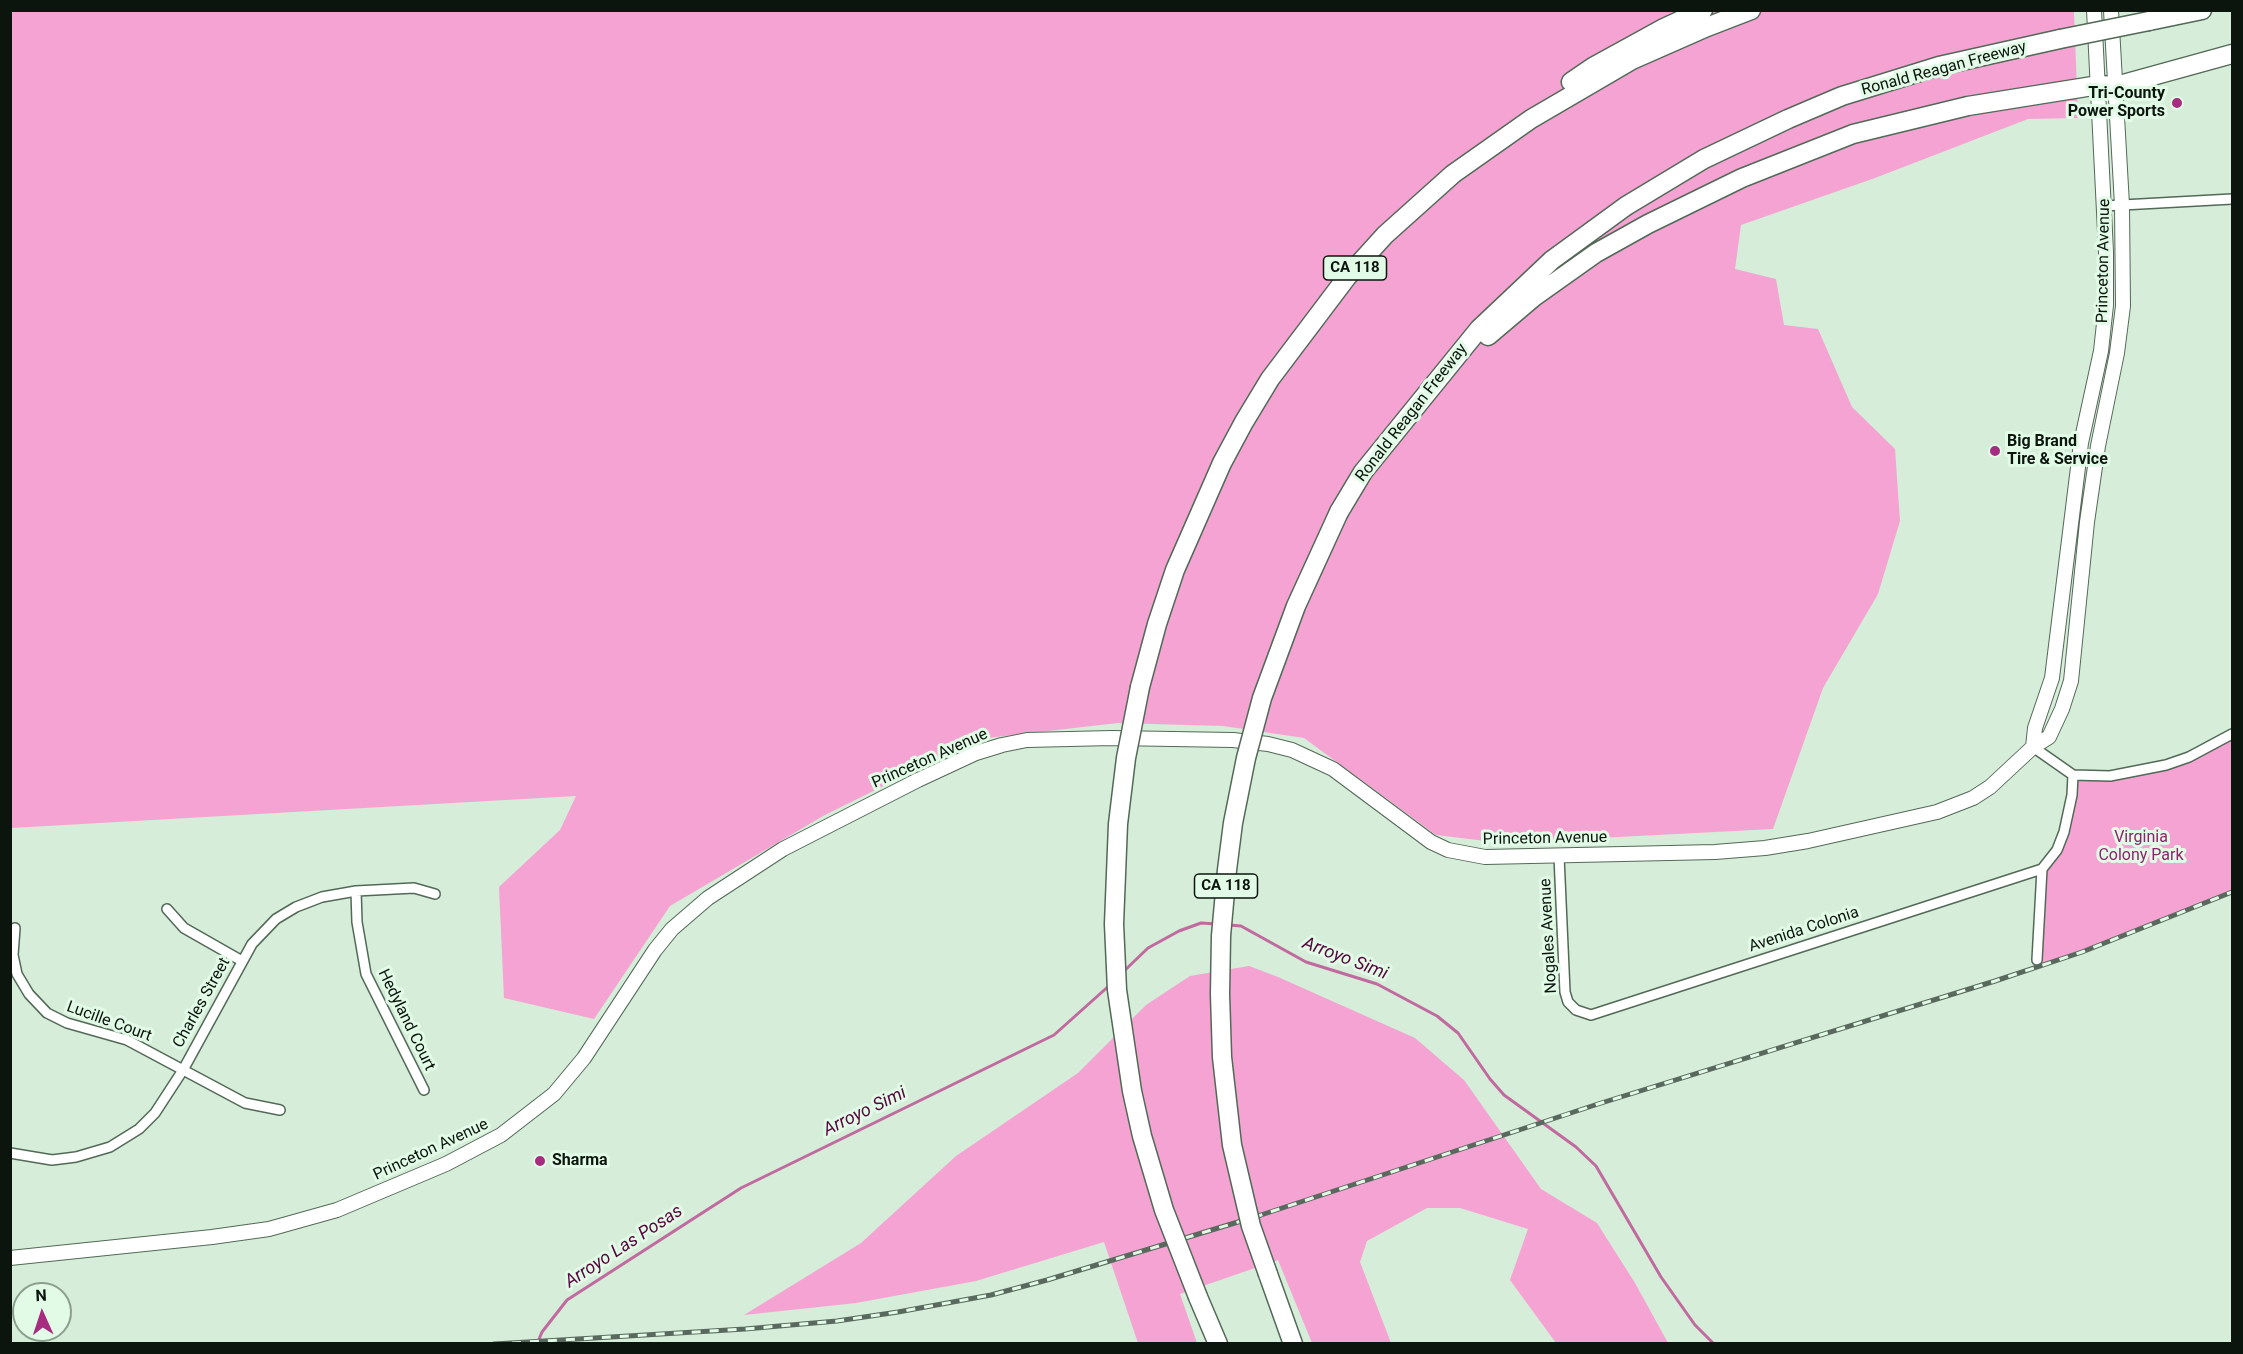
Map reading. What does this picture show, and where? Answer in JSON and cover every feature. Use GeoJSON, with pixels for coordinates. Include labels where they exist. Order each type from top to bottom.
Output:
{"type":"FeatureCollection","features":[{"type":"Feature","properties":{"kind":"highway"},"geometry":{"type":"LineString","coordinates":[[1453,174],[1496,135],[1593,67],[1664,28],[1703,10]]}},
{"type":"Feature","properties":{"kind":"highway","name":"CA 118"},"geometry":{"type":"LineString","coordinates":[[1213,1344],[1198,1297],[1164,1210],[1142,1136],[1132,1090],[1118,990],[1114,924],[1118,824],[1126,758],[1140,687],[1156,624],[1175,570],[1201,508],[1244,422],[1270,378],[1347,276],[1385,235],[1453,174],[1531,120],[1592,82],[1632,60],[1751,10]]}},
{"type":"Feature","properties":{"kind":"highway","name":"Ronald Reagan Freeway"},"geometry":{"type":"LineString","coordinates":[[1293,1344],[1251,1226],[1232,1145],[1225,1091],[1220,994],[1227,870],[1233,823],[1246,758],[1262,698],[1296,606],[1339,512],[1363,472],[1479,329],[1552,260],[1626,206],[1704,159],[1842,96],[1939,66],[2202,10]]}},
{"type":"Feature","properties":{"kind":"highway"},"geometry":{"type":"LineString","coordinates":[[1453,362],[1478,345],[1563,275],[1596,253],[1648,224],[1742,178],[1852,134],[1968,106],[2107,86],[2232,54]]}},
{"type":"Feature","properties":{"kind":"highway"},"geometry":{"type":"LineString","coordinates":[[1198,1297],[1218,1344]]}},
{"type":"Feature","properties":{"kind":"street","name":"Princeton Avenue"},"geometry":{"type":"LineString","coordinates":[[10,1258],[269,1229],[337,1210],[446,1164],[501,1135],[554,1094],[584,1058],[655,950],[672,929],[708,898],[793,844],[918,780],[976,753],[1002,745],[1027,740],[1112,738],[1233,740],[1268,744],[1292,750],[1333,769],[1417,833],[1448,850],[1485,857],[1715,852],[1765,848],[1808,841],[1936,812],[1955,807],[1982,792],[2033,747],[2049,737],[2062,710],[2071,681],[2087,522],[2098,446],[2118,353],[2123,306],[2122,205],[2107,86],[2094,10]]}},
{"type":"Feature","properties":{"kind":"street","name":"Princeton Avenue"},"geometry":{"type":"LineString","coordinates":[[2033,747],[2035,728],[2052,678],[2080,454],[2101,351],[2106,305],[2104,206],[2111,10]]}},
{"type":"Feature","properties":{"kind":"street"},"geometry":{"type":"LineString","coordinates":[[2104,206],[2232,199]]}},
{"type":"Feature","properties":{"kind":"street"},"geometry":{"type":"LineString","coordinates":[[2033,747],[2073,775],[2110,776],[2166,765],[2213,746],[2232,734]]}},
{"type":"Feature","properties":{"kind":"street"},"geometry":{"type":"LineString","coordinates":[[2037,960],[2042,869],[2057,850],[2064,832],[2072,795],[2073,775]]}},
{"type":"Feature","properties":{"kind":"street","name":"Nogales Avenue"},"geometry":{"type":"LineString","coordinates":[[1559,856],[1565,992],[1568,1002],[1576,1010]]}},
{"type":"Feature","properties":{"kind":"street","name":"Avenida Colonia"},"geometry":{"type":"LineString","coordinates":[[1576,1010],[1591,1015],[1616,1005],[2042,869]]}},
{"type":"Feature","properties":{"kind":"street","name":"Charles Street"},"geometry":{"type":"LineString","coordinates":[[10,1153],[32,1158],[63,1159],[96,1153],[139,1129],[156,1113],[183,1070],[258,936],[276,919],[296,907],[322,897],[356,891],[414,888],[435,894]]}},
{"type":"Feature","properties":{"kind":"street","name":"Hedyland Court"},"geometry":{"type":"LineString","coordinates":[[356,891],[358,932],[366,974],[424,1090]]}},
{"type":"Feature","properties":{"kind":"street"},"geometry":{"type":"LineString","coordinates":[[167,909],[184,928],[242,961]]}},
{"type":"Feature","properties":{"kind":"street","name":"Lucille Court"},"geometry":{"type":"LineString","coordinates":[[15,928],[13,955],[17,974],[28,994],[54,1018],[127,1040],[245,1103],[280,1110]]}},
{"type":"Feature","properties":{"kind":"green space"},"geometry":{"type":"Polygon","coordinates":[[[11,11],[2074,11],[2078,118],[2028,119],[1875,178],[1741,225],[1735,269],[1776,279],[1784,325],[1818,329],[1852,407],[1895,449],[1900,521],[1878,594],[1823,688],[1773,829],[1502,843],[1436,835],[1304,738],[1223,726],[1118,723],[978,739],[823,816],[670,906],[594,1019],[504,998],[499,887],[560,830],[576,796],[11,828],[11,11]]]}},
{"type":"Feature","properties":{"kind":"green space","name":"Virginia Colony Park"},"geometry":{"type":"Polygon","coordinates":[[[2232,734],[2232,892],[2155,924],[2037,967],[2042,869],[2057,850],[2073,775],[2110,776],[2166,765],[2232,734]]]}},
{"type":"Feature","properties":{"kind":"green space"},"geometry":{"type":"Polygon","coordinates":[[[1249,966],[1415,1038],[1464,1080],[1541,1189],[1597,1223],[1635,1283],[1668,1343],[1556,1343],[1510,1280],[1528,1229],[1460,1208],[1427,1208],[1367,1241],[1360,1262],[1391,1343],[1312,1343],[1278,1260],[1180,1294],[1197,1343],[1138,1343],[1104,1242],[976,1281],[856,1303],[744,1315],[861,1243],[956,1156],[1078,1073],[1146,1005],[1190,976],[1249,966]]]}},
{"type":"Feature","properties":{"kind":"waterway","name":"Arroyo Simi"},"geometry":{"type":"LineString","coordinates":[[1122,973],[1148,948],[1179,931],[1201,923],[1217,924]]}},
{"type":"Feature","properties":{"kind":"waterway","name":"Arroyo Simi"},"geometry":{"type":"LineString","coordinates":[[1229,925],[1241,926],[1306,962],[1377,984],[1437,1016],[1458,1033],[1504,1095],[1576,1147],[1596,1166],[1661,1277],[1695,1325],[1714,1344]]}},
{"type":"Feature","properties":{"kind":"waterway","name":"Arroyo Simi"},"geometry":{"type":"LineString","coordinates":[[537,1344],[542,1332],[567,1300],[741,1188],[1054,1035],[1111,984]]}},
{"type":"Feature","properties":{"kind":"railway"},"geometry":{"type":"LineString","coordinates":[[494,1344],[745,1329],[837,1321],[991,1295],[1261,1215],[1598,1104],[1995,981],[2082,952],[2232,892]]}},
{"type":"Feature","properties":{"kind":"place","name":"Tri-County Power Sports"},"geometry":{"type":"Point","coordinates":[2177,103]}},
{"type":"Feature","properties":{"kind":"place","name":"Big Brand Tire & Service"},"geometry":{"type":"Point","coordinates":[1995,451]}},
{"type":"Feature","properties":{"kind":"place","name":"Sharma"},"geometry":{"type":"Point","coordinates":[540,1161]}},
{"type":"Feature","properties":{"kind":"water label","name":"Arroyo Las Posas"},"geometry":{"type":"Point","coordinates":[624,1247]}}]}
